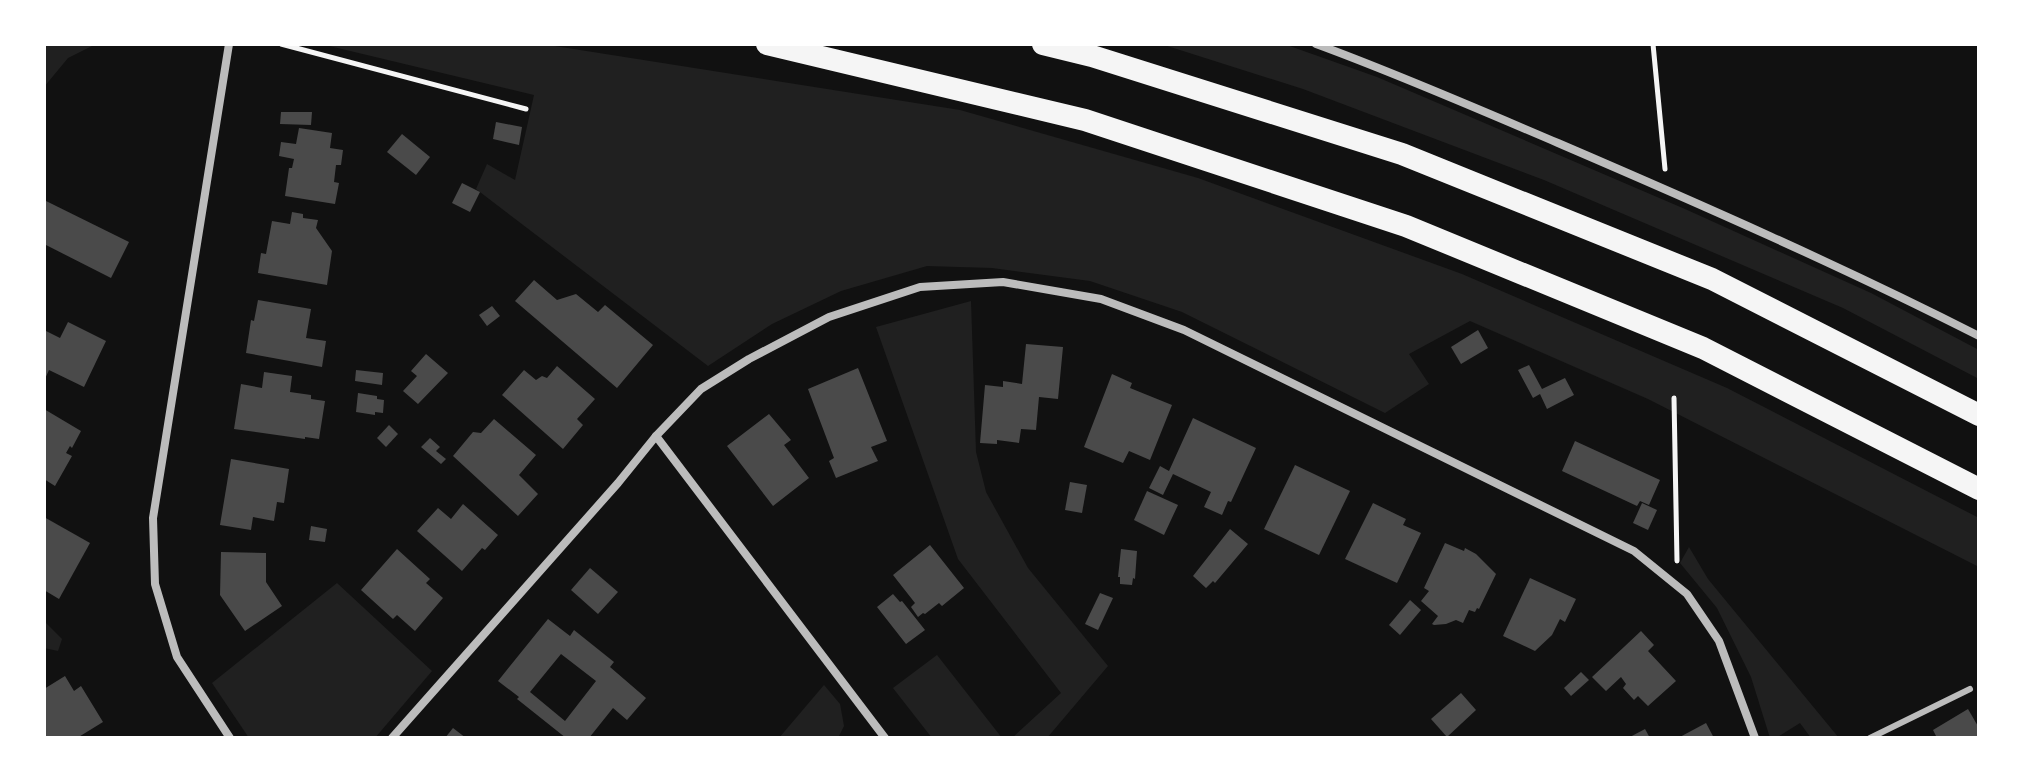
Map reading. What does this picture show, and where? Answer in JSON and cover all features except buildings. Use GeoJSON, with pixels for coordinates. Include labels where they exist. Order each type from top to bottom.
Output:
{"type":"FeatureCollection","features":[{"type":"Feature","properties":{"kind":"highway"},"geometry":{"type":"LineString","coordinates":[[767,44],[1085,120],[1406,226],[1703,348],[1979,489]]}},
{"type":"Feature","properties":{"kind":"highway"},"geometry":{"type":"LineString","coordinates":[[1043,44],[1092,56],[1402,154],[1712,279],[1979,415]]}},
{"type":"Feature","properties":{"kind":"street"},"geometry":{"type":"LineString","coordinates":[[229,44],[153,518],[155,584],[177,657],[230,738]]}},
{"type":"Feature","properties":{"kind":"street"},"geometry":{"type":"LineString","coordinates":[[1316,44],[1374,65],[1667,190],[1872,282],[1979,336]]}},
{"type":"Feature","properties":{"kind":"street"},"geometry":{"type":"LineString","coordinates":[[392,738],[656,436],[701,389],[749,359],[829,317],[920,287],[1003,282],[1101,299],[1184,330],[1634,551],[1687,594],[1719,641],[1755,738]]}},
{"type":"Feature","properties":{"kind":"street"},"geometry":{"type":"LineString","coordinates":[[656,436],[885,738]]}},
{"type":"Feature","properties":{"kind":"lane"},"geometry":{"type":"LineString","coordinates":[[1870,738],[1970,689]]}},
{"type":"Feature","properties":{"kind":"path"},"geometry":{"type":"LineString","coordinates":[[281,44],[526,109]]}},
{"type":"Feature","properties":{"kind":"path"},"geometry":{"type":"LineString","coordinates":[[1653,44],[1667,190]]}},
{"type":"Feature","properties":{"kind":"path"},"geometry":{"type":"LineString","coordinates":[[1674,398],[1678,586]]}},
{"type":"Feature","properties":{"kind":"shaded area"},"geometry":{"type":"Polygon","coordinates":[[[44,44],[96,44],[68,58],[44,87],[44,44]]]}},
{"type":"Feature","properties":{"kind":"shaded area"},"geometry":{"type":"Polygon","coordinates":[[[321,44],[542,44],[960,110],[1198,178],[1462,274],[1727,388],[1979,518],[1979,567],[1648,399],[1470,321],[1409,354],[1429,384],[1385,413],[1182,312],[1090,281],[992,268],[927,266],[841,291],[772,324],[708,366],[476,189],[487,164],[515,180],[534,95],[321,44]]]}},
{"type":"Feature","properties":{"kind":"shaded area"},"geometry":{"type":"Polygon","coordinates":[[[1161,44],[1284,44],[1377,77],[1685,209],[1871,293],[1979,350],[1979,379],[1843,308],[1544,180],[1303,89],[1161,44]]]}},
{"type":"Feature","properties":{"kind":"shaded area"},"geometry":{"type":"Polygon","coordinates":[[[971,301],[976,452],[986,492],[1028,568],[1108,666],[1047,738],[1012,738],[1061,693],[958,559],[876,327],[971,301]]]}},
{"type":"Feature","properties":{"kind":"shaded area"},"geometry":{"type":"Polygon","coordinates":[[[1689,547],[1708,579],[1839,738],[1811,738],[1800,723],[1776,738],[1770,738],[1751,677],[1717,608],[1680,563],[1689,547]]]}},
{"type":"Feature","properties":{"kind":"shaded area"},"geometry":{"type":"Polygon","coordinates":[[[337,583],[432,671],[375,738],[249,738],[212,683],[337,583]]]}},
{"type":"Feature","properties":{"kind":"shaded area"},"geometry":{"type":"Polygon","coordinates":[[[44,621],[62,639],[58,651],[44,648],[44,621]]]}},
{"type":"Feature","properties":{"kind":"shaded area"},"geometry":{"type":"Polygon","coordinates":[[[937,655],[1002,738],[932,738],[893,688],[937,655]]]}},
{"type":"Feature","properties":{"kind":"shaded area"},"geometry":{"type":"Polygon","coordinates":[[[824,685],[840,704],[844,726],[838,738],[779,738],[824,685]]]}}]}
